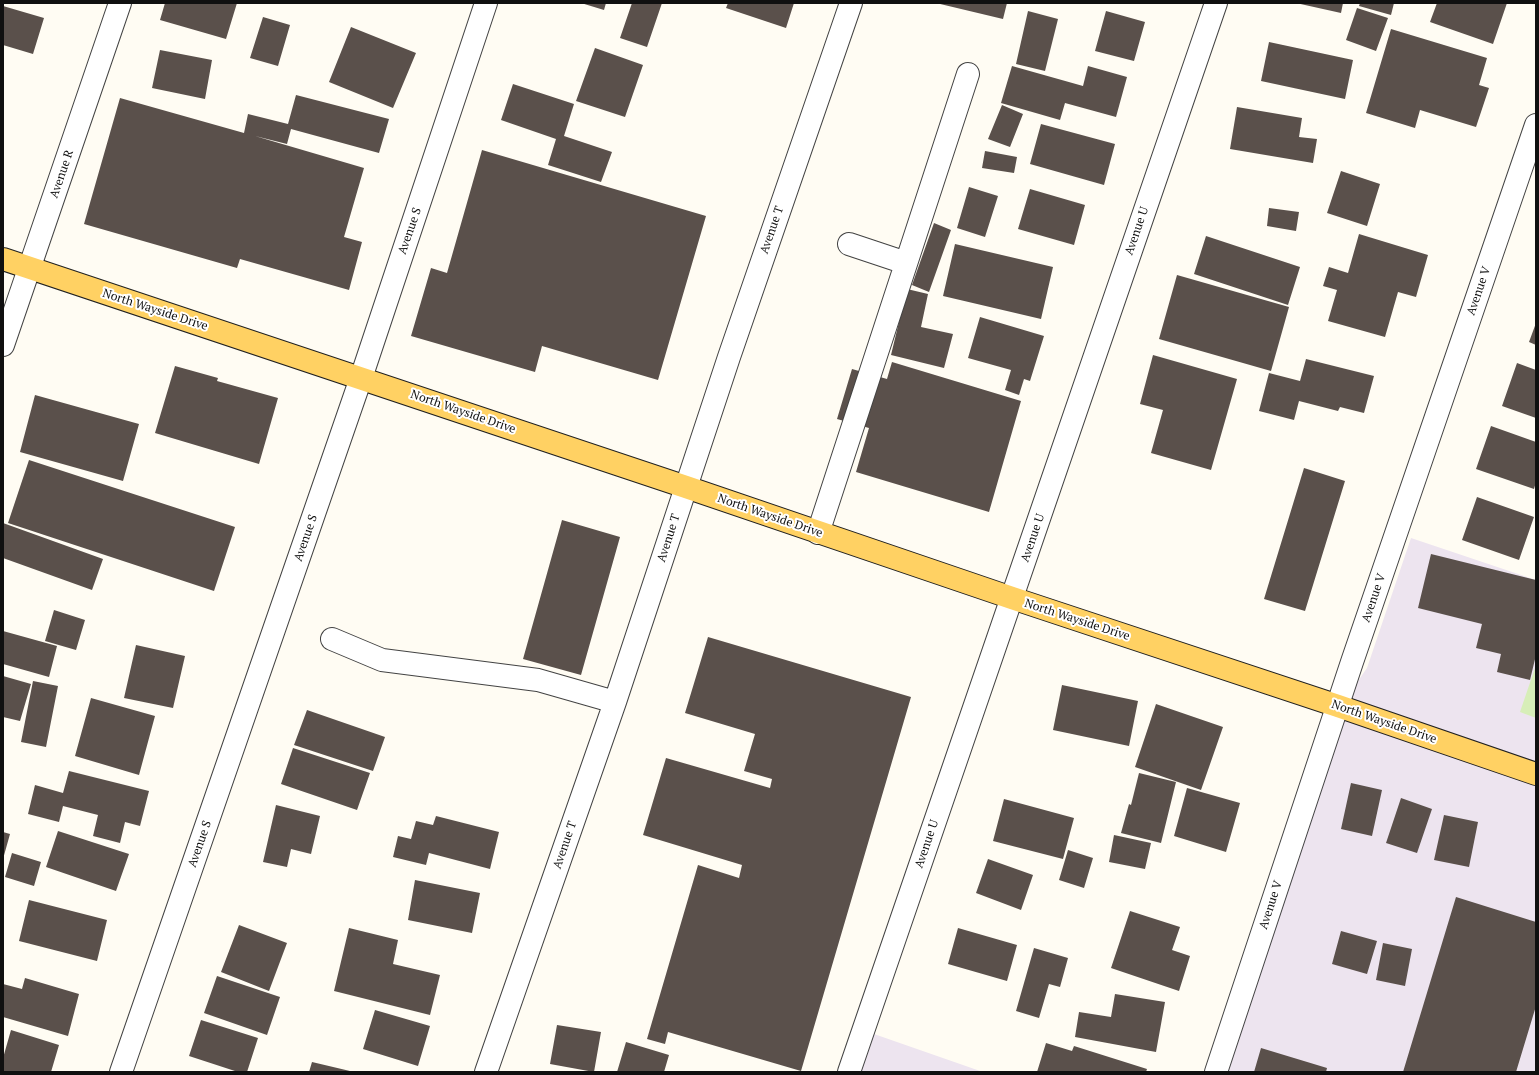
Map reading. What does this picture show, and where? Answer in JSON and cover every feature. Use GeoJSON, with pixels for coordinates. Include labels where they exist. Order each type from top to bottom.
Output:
{"type":"FeatureCollection","features":[{"type":"Feature","properties":{"kind":"main road","name":"North Wayside Drive"},"geometry":{"type":"LineString","coordinates":[[3,259],[1338,706],[1536,774]]}},
{"type":"Feature","properties":{"kind":"street","name":"Avenue R"},"geometry":{"type":"LineString","coordinates":[[3,344],[120,3]]}},
{"type":"Feature","properties":{"kind":"street","name":"Avenue S"},"geometry":{"type":"LineString","coordinates":[[121,1072],[361,378],[486,3]]}},
{"type":"Feature","properties":{"kind":"street","name":"Avenue T"},"geometry":{"type":"LineString","coordinates":[[486,1072],[615,702],[773,226],[851,3]]}},
{"type":"Feature","properties":{"kind":"street","name":"Avenue U"},"geometry":{"type":"LineString","coordinates":[[849,1072],[1216,3]]}},
{"type":"Feature","properties":{"kind":"street"},"geometry":{"type":"LineString","coordinates":[[818,533],[968,74]]}},
{"type":"Feature","properties":{"kind":"street","name":"Avenue V"},"geometry":{"type":"LineString","coordinates":[[1216,1072],[1338,706],[1536,125]]}},
{"type":"Feature","properties":{"kind":"street"},"geometry":{"type":"LineString","coordinates":[[849,244],[906,263]]}},
{"type":"Feature","properties":{"kind":"street"},"geometry":{"type":"LineString","coordinates":[[332,638],[382,660],[538,680],[615,702]]}},
{"type":"Feature","properties":{"kind":"shaded area"},"geometry":{"type":"Polygon","coordinates":[[[1411,538],[1536,580],[1536,1072],[1204,1072],[1318,739],[1367,668],[1411,538]]]}},
{"type":"Feature","properties":{"kind":"shaded area"},"geometry":{"type":"Polygon","coordinates":[[[874,1034],[983,1072],[861,1072],[874,1034]]]}},
{"type":"Feature","properties":{"kind":"green space"},"geometry":{"type":"Polygon","coordinates":[[[1536,665],[1536,718],[1520,712],[1536,665]]]}},
{"type":"Feature","properties":{"kind":"building"},"geometry":{"type":"Polygon","coordinates":[[[165,3],[237,3],[226,39],[160,20],[165,3]]]}},
{"type":"Feature","properties":{"kind":"building"},"geometry":{"type":"Polygon","coordinates":[[[581,3],[606,3],[604,10],[581,3]]]}},
{"type":"Feature","properties":{"kind":"building"},"geometry":{"type":"Polygon","coordinates":[[[632,3],[662,3],[647,47],[620,38],[632,3]]]}},
{"type":"Feature","properties":{"kind":"building"},"geometry":{"type":"Polygon","coordinates":[[[728,3],[794,3],[786,28],[726,8],[728,3]]]}},
{"type":"Feature","properties":{"kind":"building"},"geometry":{"type":"Polygon","coordinates":[[[936,3],[1007,3],[1003,19],[936,3]]]}},
{"type":"Feature","properties":{"kind":"building"},"geometry":{"type":"Polygon","coordinates":[[[1296,3],[1343,3],[1341,13],[1296,3]]]}},
{"type":"Feature","properties":{"kind":"building"},"geometry":{"type":"Polygon","coordinates":[[[1360,3],[1394,3],[1391,15],[1359,6],[1360,3]]]}},
{"type":"Feature","properties":{"kind":"building"},"geometry":{"type":"Polygon","coordinates":[[[1437,3],[1507,3],[1493,44],[1430,22],[1437,3]]]}},
{"type":"Feature","properties":{"kind":"building"},"geometry":{"type":"Polygon","coordinates":[[[3,6],[44,18],[33,54],[3,45],[3,6]]]}},
{"type":"Feature","properties":{"kind":"building"},"geometry":{"type":"Polygon","coordinates":[[[1357,8],[1388,18],[1376,51],[1346,40],[1357,8]]]}},
{"type":"Feature","properties":{"kind":"building"},"geometry":{"type":"Polygon","coordinates":[[[1028,11],[1058,19],[1045,71],[1016,64],[1028,11]]]}},
{"type":"Feature","properties":{"kind":"building"},"geometry":{"type":"Polygon","coordinates":[[[1106,11],[1145,22],[1134,61],[1095,51],[1106,11]]]}},
{"type":"Feature","properties":{"kind":"building"},"geometry":{"type":"Polygon","coordinates":[[[263,17],[290,25],[278,66],[250,58],[263,17]]]}},
{"type":"Feature","properties":{"kind":"building"},"geometry":{"type":"Polygon","coordinates":[[[351,27],[416,53],[393,108],[329,82],[351,27]]]}},
{"type":"Feature","properties":{"kind":"building"},"geometry":{"type":"Polygon","coordinates":[[[1391,29],[1487,58],[1479,85],[1489,88],[1476,127],[1420,110],[1415,128],[1366,113],[1391,29]]]}},
{"type":"Feature","properties":{"kind":"building"},"geometry":{"type":"Polygon","coordinates":[[[1269,42],[1353,60],[1345,99],[1261,81],[1269,42]]]}},
{"type":"Feature","properties":{"kind":"building"},"geometry":{"type":"Polygon","coordinates":[[[595,48],[643,65],[625,117],[576,101],[595,48]]]}},
{"type":"Feature","properties":{"kind":"building"},"geometry":{"type":"Polygon","coordinates":[[[160,50],[212,60],[205,99],[152,88],[160,50]]]}},
{"type":"Feature","properties":{"kind":"building"},"geometry":{"type":"Polygon","coordinates":[[[1012,66],[1083,86],[1088,66],[1127,77],[1116,117],[1065,103],[1060,120],[1001,103],[1012,66]]]}},
{"type":"Feature","properties":{"kind":"building"},"geometry":{"type":"Polygon","coordinates":[[[513,84],[574,104],[564,136],[612,152],[601,182],[548,165],[556,139],[501,120],[513,84]]]}},
{"type":"Feature","properties":{"kind":"building"},"geometry":{"type":"Polygon","coordinates":[[[296,95],[389,119],[379,153],[291,129],[287,144],[255,136],[364,168],[344,237],[362,242],[349,290],[240,259],[237,268],[84,224],[120,98],[244,133],[248,114],[288,124],[296,95]]]}},
{"type":"Feature","properties":{"kind":"building"},"geometry":{"type":"Polygon","coordinates":[[[1002,105],[1023,114],[1010,147],[988,139],[1002,105]]]}},
{"type":"Feature","properties":{"kind":"building"},"geometry":{"type":"Polygon","coordinates":[[[1237,107],[1302,118],[1299,137],[1317,139],[1313,163],[1230,149],[1237,107]]]}},
{"type":"Feature","properties":{"kind":"building"},"geometry":{"type":"Polygon","coordinates":[[[1041,124],[1115,144],[1104,185],[1030,164],[1041,124]]]}},
{"type":"Feature","properties":{"kind":"building"},"geometry":{"type":"Polygon","coordinates":[[[482,150],[706,216],[658,380],[542,346],[535,372],[411,336],[431,268],[447,273],[482,150]]]}},
{"type":"Feature","properties":{"kind":"building"},"geometry":{"type":"Polygon","coordinates":[[[985,151],[1017,157],[1014,173],[982,168],[985,151]]]}},
{"type":"Feature","properties":{"kind":"building"},"geometry":{"type":"Polygon","coordinates":[[[1341,171],[1380,184],[1367,226],[1327,213],[1341,171]]]}},
{"type":"Feature","properties":{"kind":"building"},"geometry":{"type":"Polygon","coordinates":[[[969,187],[998,196],[985,237],[957,228],[969,187]]]}},
{"type":"Feature","properties":{"kind":"building"},"geometry":{"type":"Polygon","coordinates":[[[1030,189],[1085,205],[1074,245],[1018,229],[1030,189]]]}},
{"type":"Feature","properties":{"kind":"building"},"geometry":{"type":"Polygon","coordinates":[[[1269,208],[1299,212],[1296,231],[1267,226],[1269,208]]]}},
{"type":"Feature","properties":{"kind":"building"},"geometry":{"type":"Polygon","coordinates":[[[934,223],[951,230],[929,292],[912,285],[934,223]]]}},
{"type":"Feature","properties":{"kind":"building"},"geometry":{"type":"Polygon","coordinates":[[[1359,234],[1428,255],[1416,297],[1398,292],[1385,337],[1328,321],[1337,290],[1323,286],[1329,267],[1348,273],[1359,234]]]}},
{"type":"Feature","properties":{"kind":"building"},"geometry":{"type":"Polygon","coordinates":[[[1206,236],[1300,267],[1288,305],[1194,274],[1206,236]]]}},
{"type":"Feature","properties":{"kind":"building"},"geometry":{"type":"Polygon","coordinates":[[[955,244],[1053,267],[1041,319],[943,296],[955,244]]]}},
{"type":"Feature","properties":{"kind":"building"},"geometry":{"type":"Polygon","coordinates":[[[1177,275],[1289,307],[1271,371],[1159,339],[1177,275]]]}},
{"type":"Feature","properties":{"kind":"building"},"geometry":{"type":"Polygon","coordinates":[[[907,289],[928,294],[921,327],[953,334],[944,368],[891,355],[907,289]]]}},
{"type":"Feature","properties":{"kind":"building"},"geometry":{"type":"Polygon","coordinates":[[[980,317],[1044,336],[1030,381],[1024,379],[1019,395],[1005,390],[1011,370],[968,358],[980,317]]]}},
{"type":"Feature","properties":{"kind":"building"},"geometry":{"type":"Polygon","coordinates":[[[1536,323],[1536,345],[1529,342],[1536,323]]]}},
{"type":"Feature","properties":{"kind":"building"},"geometry":{"type":"Polygon","coordinates":[[[1153,355],[1237,379],[1211,470],[1151,453],[1163,410],[1140,404],[1153,355]]]}},
{"type":"Feature","properties":{"kind":"building"},"geometry":{"type":"Polygon","coordinates":[[[1306,359],[1374,376],[1364,413],[1340,407],[1338,411],[1299,401],[1294,420],[1259,411],[1269,373],[1300,381],[1306,359]]]}},
{"type":"Feature","properties":{"kind":"building"},"geometry":{"type":"Polygon","coordinates":[[[892,362],[1021,401],[989,512],[856,472],[869,428],[837,419],[852,369],[887,379],[892,362]]]}},
{"type":"Feature","properties":{"kind":"building"},"geometry":{"type":"Polygon","coordinates":[[[1517,363],[1536,370],[1536,418],[1502,406],[1517,363]]]}},
{"type":"Feature","properties":{"kind":"building"},"geometry":{"type":"Polygon","coordinates":[[[175,366],[218,378],[217,381],[278,398],[259,464],[155,433],[175,366]]]}},
{"type":"Feature","properties":{"kind":"building"},"geometry":{"type":"Polygon","coordinates":[[[35,395],[139,424],[123,481],[20,452],[35,395]]]}},
{"type":"Feature","properties":{"kind":"building"},"geometry":{"type":"Polygon","coordinates":[[[1491,426],[1536,442],[1536,482],[1534,489],[1476,469],[1491,426]]]}},
{"type":"Feature","properties":{"kind":"building"},"geometry":{"type":"Polygon","coordinates":[[[29,460],[235,527],[214,591],[8,523],[29,460]]]}},
{"type":"Feature","properties":{"kind":"building"},"geometry":{"type":"Polygon","coordinates":[[[1304,468],[1345,481],[1305,611],[1264,599],[1304,468]]]}},
{"type":"Feature","properties":{"kind":"building"},"geometry":{"type":"Polygon","coordinates":[[[1477,497],[1534,517],[1519,560],[1462,540],[1477,497]]]}},
{"type":"Feature","properties":{"kind":"building"},"geometry":{"type":"Polygon","coordinates":[[[562,520],[620,537],[581,675],[523,659],[562,520]]]}},
{"type":"Feature","properties":{"kind":"building"},"geometry":{"type":"Polygon","coordinates":[[[3,523],[103,559],[92,590],[3,558],[3,523]]]}},
{"type":"Feature","properties":{"kind":"building"},"geometry":{"type":"Polygon","coordinates":[[[1431,554],[1536,580],[1536,655],[1530,680],[1497,672],[1501,654],[1476,648],[1482,624],[1418,608],[1431,554]]]}},
{"type":"Feature","properties":{"kind":"building"},"geometry":{"type":"Polygon","coordinates":[[[54,610],[85,620],[76,650],[45,641],[54,610]]]}},
{"type":"Feature","properties":{"kind":"building"},"geometry":{"type":"Polygon","coordinates":[[[3,631],[57,646],[49,677],[3,664],[3,631]]]}},
{"type":"Feature","properties":{"kind":"building"},"geometry":{"type":"Polygon","coordinates":[[[708,637],[911,697],[801,1071],[668,1032],[665,1044],[647,1039],[698,865],[739,878],[742,865],[643,835],[666,758],[770,788],[772,779],[744,771],[755,734],[685,713],[708,637]]]}},
{"type":"Feature","properties":{"kind":"building"},"geometry":{"type":"Polygon","coordinates":[[[136,645],[185,656],[173,708],[124,698],[136,645]]]}},
{"type":"Feature","properties":{"kind":"building"},"geometry":{"type":"Polygon","coordinates":[[[3,676],[31,684],[20,721],[3,717],[3,676]]]}},
{"type":"Feature","properties":{"kind":"building"},"geometry":{"type":"Polygon","coordinates":[[[33,681],[58,686],[46,747],[21,742],[33,681]]]}},
{"type":"Feature","properties":{"kind":"building"},"geometry":{"type":"Polygon","coordinates":[[[1062,685],[1138,701],[1129,746],[1053,730],[1062,685]]]}},
{"type":"Feature","properties":{"kind":"building"},"geometry":{"type":"Polygon","coordinates":[[[91,698],[155,716],[139,775],[75,756],[91,698]]]}},
{"type":"Feature","properties":{"kind":"building"},"geometry":{"type":"Polygon","coordinates":[[[1156,704],[1223,727],[1201,790],[1135,767],[1156,704]]]}},
{"type":"Feature","properties":{"kind":"building"},"geometry":{"type":"Polygon","coordinates":[[[307,710],[385,737],[373,771],[294,745],[307,710]]]}},
{"type":"Feature","properties":{"kind":"building"},"geometry":{"type":"Polygon","coordinates":[[[293,748],[370,773],[357,810],[281,784],[293,748]]]}},
{"type":"Feature","properties":{"kind":"building"},"geometry":{"type":"Polygon","coordinates":[[[69,771],[149,791],[140,826],[125,822],[120,843],[93,836],[98,815],[63,806],[59,822],[28,814],[35,785],[63,793],[69,771]]]}},
{"type":"Feature","properties":{"kind":"building"},"geometry":{"type":"Polygon","coordinates":[[[1139,773],[1176,782],[1161,843],[1121,833],[1129,804],[1131,805],[1139,773]]]}},
{"type":"Feature","properties":{"kind":"building"},"geometry":{"type":"Polygon","coordinates":[[[1351,783],[1382,790],[1372,836],[1341,829],[1351,783]]]}},
{"type":"Feature","properties":{"kind":"building"},"geometry":{"type":"Polygon","coordinates":[[[1187,788],[1240,803],[1226,852],[1174,836],[1187,788]]]}},
{"type":"Feature","properties":{"kind":"building"},"geometry":{"type":"Polygon","coordinates":[[[1401,798],[1432,809],[1417,853],[1386,843],[1401,798]]]}},
{"type":"Feature","properties":{"kind":"building"},"geometry":{"type":"Polygon","coordinates":[[[1004,799],[1074,818],[1063,859],[993,841],[1004,799]]]}},
{"type":"Feature","properties":{"kind":"building"},"geometry":{"type":"Polygon","coordinates":[[[276,805],[320,816],[311,854],[291,849],[287,867],[263,862],[276,805]]]}},
{"type":"Feature","properties":{"kind":"building"},"geometry":{"type":"Polygon","coordinates":[[[1444,815],[1478,822],[1469,867],[1434,860],[1444,815]]]}},
{"type":"Feature","properties":{"kind":"building"},"geometry":{"type":"Polygon","coordinates":[[[436,816],[499,832],[490,869],[429,853],[426,865],[393,857],[398,836],[411,839],[416,821],[433,825],[436,816]]]}},
{"type":"Feature","properties":{"kind":"building"},"geometry":{"type":"Polygon","coordinates":[[[58,831],[129,854],[116,891],[46,867],[58,831]]]}},
{"type":"Feature","properties":{"kind":"building"},"geometry":{"type":"Polygon","coordinates":[[[3,832],[10,834],[3,859],[3,832]]]}},
{"type":"Feature","properties":{"kind":"building"},"geometry":{"type":"Polygon","coordinates":[[[1114,835],[1151,843],[1145,869],[1109,862],[1114,835]]]}},
{"type":"Feature","properties":{"kind":"building"},"geometry":{"type":"Polygon","coordinates":[[[1068,850],[1093,858],[1084,888],[1059,880],[1068,850]]]}},
{"type":"Feature","properties":{"kind":"building"},"geometry":{"type":"Polygon","coordinates":[[[12,853],[41,862],[34,886],[5,877],[12,853]]]}},
{"type":"Feature","properties":{"kind":"building"},"geometry":{"type":"Polygon","coordinates":[[[988,859],[1033,875],[1021,910],[976,893],[988,859]]]}},
{"type":"Feature","properties":{"kind":"building"},"geometry":{"type":"Polygon","coordinates":[[[415,880],[480,893],[472,933],[408,920],[415,880]]]}},
{"type":"Feature","properties":{"kind":"building"},"geometry":{"type":"Polygon","coordinates":[[[1456,897],[1536,922],[1536,1006],[1516,1072],[1403,1072],[1456,897]]]}},
{"type":"Feature","properties":{"kind":"building"},"geometry":{"type":"Polygon","coordinates":[[[29,900],[107,920],[97,961],[19,941],[29,900]]]}},
{"type":"Feature","properties":{"kind":"building"},"geometry":{"type":"Polygon","coordinates":[[[1130,911],[1180,927],[1172,950],[1190,956],[1179,991],[1111,968],[1130,911]]]}},
{"type":"Feature","properties":{"kind":"building"},"geometry":{"type":"Polygon","coordinates":[[[239,925],[287,943],[269,991],[221,972],[239,925]]]}},
{"type":"Feature","properties":{"kind":"building"},"geometry":{"type":"Polygon","coordinates":[[[349,928],[398,940],[393,964],[440,975],[430,1015],[334,991],[349,928]]]}},
{"type":"Feature","properties":{"kind":"building"},"geometry":{"type":"Polygon","coordinates":[[[958,928],[1017,945],[1007,981],[948,964],[958,928]]]}},
{"type":"Feature","properties":{"kind":"building"},"geometry":{"type":"Polygon","coordinates":[[[1341,931],[1377,941],[1367,974],[1332,964],[1341,931]]]}},
{"type":"Feature","properties":{"kind":"building"},"geometry":{"type":"Polygon","coordinates":[[[1383,943],[1412,949],[1405,986],[1376,980],[1383,943]]]}},
{"type":"Feature","properties":{"kind":"building"},"geometry":{"type":"Polygon","coordinates":[[[1034,948],[1068,958],[1060,987],[1049,984],[1039,1018],[1016,1011],[1034,948]]]}},
{"type":"Feature","properties":{"kind":"building"},"geometry":{"type":"Polygon","coordinates":[[[217,976],[280,997],[267,1035],[204,1013],[217,976]]]}},
{"type":"Feature","properties":{"kind":"building"},"geometry":{"type":"Polygon","coordinates":[[[25,978],[79,994],[68,1036],[3,1017],[3,984],[22,989],[25,978]]]}},
{"type":"Feature","properties":{"kind":"building"},"geometry":{"type":"Polygon","coordinates":[[[1115,994],[1165,1002],[1156,1052],[1075,1037],[1079,1012],[1111,1017],[1115,994]]]}},
{"type":"Feature","properties":{"kind":"building"},"geometry":{"type":"Polygon","coordinates":[[[375,1010],[430,1026],[418,1066],[363,1049],[375,1010]]]}},
{"type":"Feature","properties":{"kind":"building"},"geometry":{"type":"Polygon","coordinates":[[[201,1020],[258,1038],[247,1072],[238,1072],[189,1056],[201,1020]]]}},
{"type":"Feature","properties":{"kind":"building"},"geometry":{"type":"Polygon","coordinates":[[[557,1025],[601,1032],[594,1072],[550,1064],[557,1025]]]}},
{"type":"Feature","properties":{"kind":"building"},"geometry":{"type":"Polygon","coordinates":[[[11,1030],[59,1045],[51,1072],[3,1072],[3,1058],[11,1030]]]}},
{"type":"Feature","properties":{"kind":"building"},"geometry":{"type":"Polygon","coordinates":[[[626,1042],[669,1055],[664,1072],[617,1072],[626,1042]]]}},
{"type":"Feature","properties":{"kind":"building"},"geometry":{"type":"Polygon","coordinates":[[[1046,1043],[1072,1051],[1074,1046],[1147,1069],[1146,1072],[1037,1072],[1046,1043]]]}},
{"type":"Feature","properties":{"kind":"building"},"geometry":{"type":"Polygon","coordinates":[[[1261,1048],[1327,1068],[1326,1072],[1254,1072],[1261,1048]]]}},
{"type":"Feature","properties":{"kind":"building"},"geometry":{"type":"Polygon","coordinates":[[[312,1062],[350,1071],[350,1072],[309,1072],[312,1062]]]}}]}
